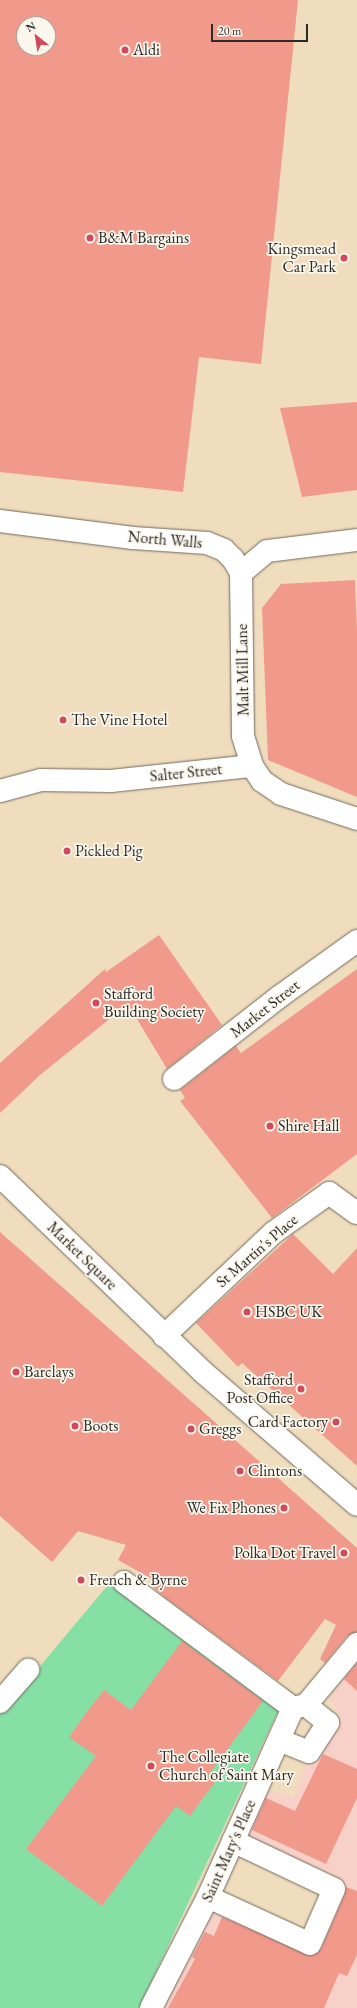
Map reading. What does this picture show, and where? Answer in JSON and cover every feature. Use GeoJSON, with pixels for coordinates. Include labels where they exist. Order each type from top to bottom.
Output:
{"type":"FeatureCollection","features":[{"type":"Feature","properties":{"kind":"street","name":"North Walls"},"geometry":{"type":"LineString","coordinates":[[0,521],[133,538],[207,543],[224,550],[234,559],[241,574]]}},
{"type":"Feature","properties":{"kind":"street"},"geometry":{"type":"LineString","coordinates":[[241,574],[267,551],[357,540]]}},
{"type":"Feature","properties":{"kind":"street","name":"Malt Mill Lane"},"geometry":{"type":"LineString","coordinates":[[241,574],[244,736],[252,766]]}},
{"type":"Feature","properties":{"kind":"street"},"geometry":{"type":"LineString","coordinates":[[252,766],[262,781],[281,794],[357,819]]}},
{"type":"Feature","properties":{"kind":"street","name":"Salter Street"},"geometry":{"type":"LineString","coordinates":[[0,791],[41,780],[111,781],[252,766]]}},
{"type":"Feature","properties":{"kind":"street","name":"Market Street"},"geometry":{"type":"LineString","coordinates":[[174,1080],[279,997],[357,941]]}},
{"type":"Feature","properties":{"kind":"street","name":"Market Square"},"geometry":{"type":"LineString","coordinates":[[0,1176],[164,1336],[357,1505]]}},
{"type":"Feature","properties":{"kind":"street","name":"St Martin's Place"},"geometry":{"type":"LineString","coordinates":[[164,1336],[273,1233],[329,1193],[357,1213]]}},
{"type":"Feature","properties":{"kind":"street"},"geometry":{"type":"LineString","coordinates":[[124,1582],[300,1706],[328,1723],[309,1752],[279,1740]]}},
{"type":"Feature","properties":{"kind":"street","name":"Saint Mary's Place"},"geometry":{"type":"LineString","coordinates":[[151,2008],[208,1897],[279,1740],[300,1706],[357,1644]]}},
{"type":"Feature","properties":{"kind":"street"},"geometry":{"type":"LineString","coordinates":[[0,1702],[28,1670]]}},
{"type":"Feature","properties":{"kind":"street"},"geometry":{"type":"LineString","coordinates":[[208,1897],[310,1944],[334,1889],[233,1841]]}},
{"type":"Feature","properties":{"kind":"shaded area"},"geometry":{"type":"Polygon","coordinates":[[[357,1662],[357,2008],[165,2008],[211,1909],[302,1949],[338,1876],[244,1837],[264,1789],[294,1797],[307,1760],[342,1719],[329,1697],[357,1662]]]}},
{"type":"Feature","properties":{"kind":"green space"},"geometry":{"type":"Polygon","coordinates":[[[113,1579],[286,1694],[139,2008],[0,2008],[0,1714],[113,1579]]]}},
{"type":"Feature","properties":{"kind":"building"},"geometry":{"type":"Polygon","coordinates":[[[0,0],[298,0],[261,364],[199,357],[183,492],[0,472],[0,0]]]}},
{"type":"Feature","properties":{"kind":"building"},"geometry":{"type":"Polygon","coordinates":[[[357,402],[357,490],[302,497],[280,408],[357,402]]]}},
{"type":"Feature","properties":{"kind":"building"},"geometry":{"type":"Polygon","coordinates":[[[355,580],[357,632],[357,797],[268,760],[262,608],[281,584],[355,580]]]}},
{"type":"Feature","properties":{"kind":"building"},"geometry":{"type":"Polygon","coordinates":[[[159,935],[222,1025],[167,1069],[128,1004],[40,1075],[0,1113],[0,1063],[105,969],[106,972],[159,935]]]}},
{"type":"Feature","properties":{"kind":"building","name":"Shire Hall"},"geometry":{"type":"Polygon","coordinates":[[[357,969],[357,1154],[272,1218],[180,1101],[185,1098],[180,1090],[236,1046],[241,1053],[357,969]]]}},
{"type":"Feature","properties":{"kind":"building"},"geometry":{"type":"Polygon","coordinates":[[[0,1232],[357,1548],[357,1632],[347,1636],[325,1663],[320,1659],[336,1625],[325,1619],[278,1681],[167,1599],[151,1585],[152,1579],[118,1560],[126,1545],[78,1531],[52,1562],[0,1516],[0,1232]]]}},
{"type":"Feature","properties":{"kind":"building"},"geometry":{"type":"Polygon","coordinates":[[[293,1234],[333,1274],[357,1248],[357,1466],[242,1363],[238,1367],[196,1323],[293,1234]]]}},
{"type":"Feature","properties":{"kind":"building","name":"The Collegiate Church of Saint Mary"},"geometry":{"type":"Polygon","coordinates":[[[182,1641],[263,1701],[207,1777],[215,1782],[190,1816],[176,1806],[102,1906],[26,1849],[96,1756],[69,1737],[86,1713],[104,1690],[131,1710],[182,1641]]]}},
{"type":"Feature","properties":{"kind":"building"},"geometry":{"type":"Polygon","coordinates":[[[357,1663],[357,1691],[344,1679],[357,1663]]]}},
{"type":"Feature","properties":{"kind":"building"},"geometry":{"type":"Polygon","coordinates":[[[323,1754],[357,1769],[357,1798],[326,1864],[252,1830],[266,1798],[295,1811],[323,1754]]]}},
{"type":"Feature","properties":{"kind":"building"},"geometry":{"type":"Polygon","coordinates":[[[346,1887],[357,1891],[357,1955],[347,1976],[339,1973],[324,2008],[168,2008],[195,1959],[192,1957],[205,1932],[214,1936],[222,1917],[312,1956],[321,1949],[345,1894],[346,1887]]]}},
{"type":"Feature","properties":{"kind":"place","name":"Aldi"},"geometry":{"type":"Point","coordinates":[125,50]}},
{"type":"Feature","properties":{"kind":"place","name":"B&M Bargains"},"geometry":{"type":"Point","coordinates":[90,238]}},
{"type":"Feature","properties":{"kind":"place","name":"Kingsmead Car Park"},"geometry":{"type":"Point","coordinates":[344,258]}},
{"type":"Feature","properties":{"kind":"place","name":"The Vine Hotel"},"geometry":{"type":"Point","coordinates":[63,720]}},
{"type":"Feature","properties":{"kind":"place","name":"Pickled Pig"},"geometry":{"type":"Point","coordinates":[67,851]}},
{"type":"Feature","properties":{"kind":"place","name":"Stafford Building Society"},"geometry":{"type":"Point","coordinates":[96,1003]}},
{"type":"Feature","properties":{"kind":"place","name":"Shire Hall"},"geometry":{"type":"Point","coordinates":[270,1126]}},
{"type":"Feature","properties":{"kind":"place","name":"HSBC UK"},"geometry":{"type":"Point","coordinates":[247,1312]}},
{"type":"Feature","properties":{"kind":"place","name":"Barclays"},"geometry":{"type":"Point","coordinates":[16,1372]}},
{"type":"Feature","properties":{"kind":"place","name":"Stafford Post Office"},"geometry":{"type":"Point","coordinates":[301,1389]}},
{"type":"Feature","properties":{"kind":"place","name":"Card Factory"},"geometry":{"type":"Point","coordinates":[336,1422]}},
{"type":"Feature","properties":{"kind":"place","name":"Boots"},"geometry":{"type":"Point","coordinates":[75,1426]}},
{"type":"Feature","properties":{"kind":"place","name":"Greggs"},"geometry":{"type":"Point","coordinates":[191,1429]}},
{"type":"Feature","properties":{"kind":"place","name":"Clintons"},"geometry":{"type":"Point","coordinates":[240,1471]}},
{"type":"Feature","properties":{"kind":"place","name":"We Fix Phones"},"geometry":{"type":"Point","coordinates":[284,1508]}},
{"type":"Feature","properties":{"kind":"place","name":"Polka Dot Travel"},"geometry":{"type":"Point","coordinates":[344,1553]}},
{"type":"Feature","properties":{"kind":"place","name":"French & Byrne"},"geometry":{"type":"Point","coordinates":[81,1580]}},
{"type":"Feature","properties":{"kind":"place","name":"The Collegiate Church of Saint Mary"},"geometry":{"type":"Point","coordinates":[151,1766]}}]}
